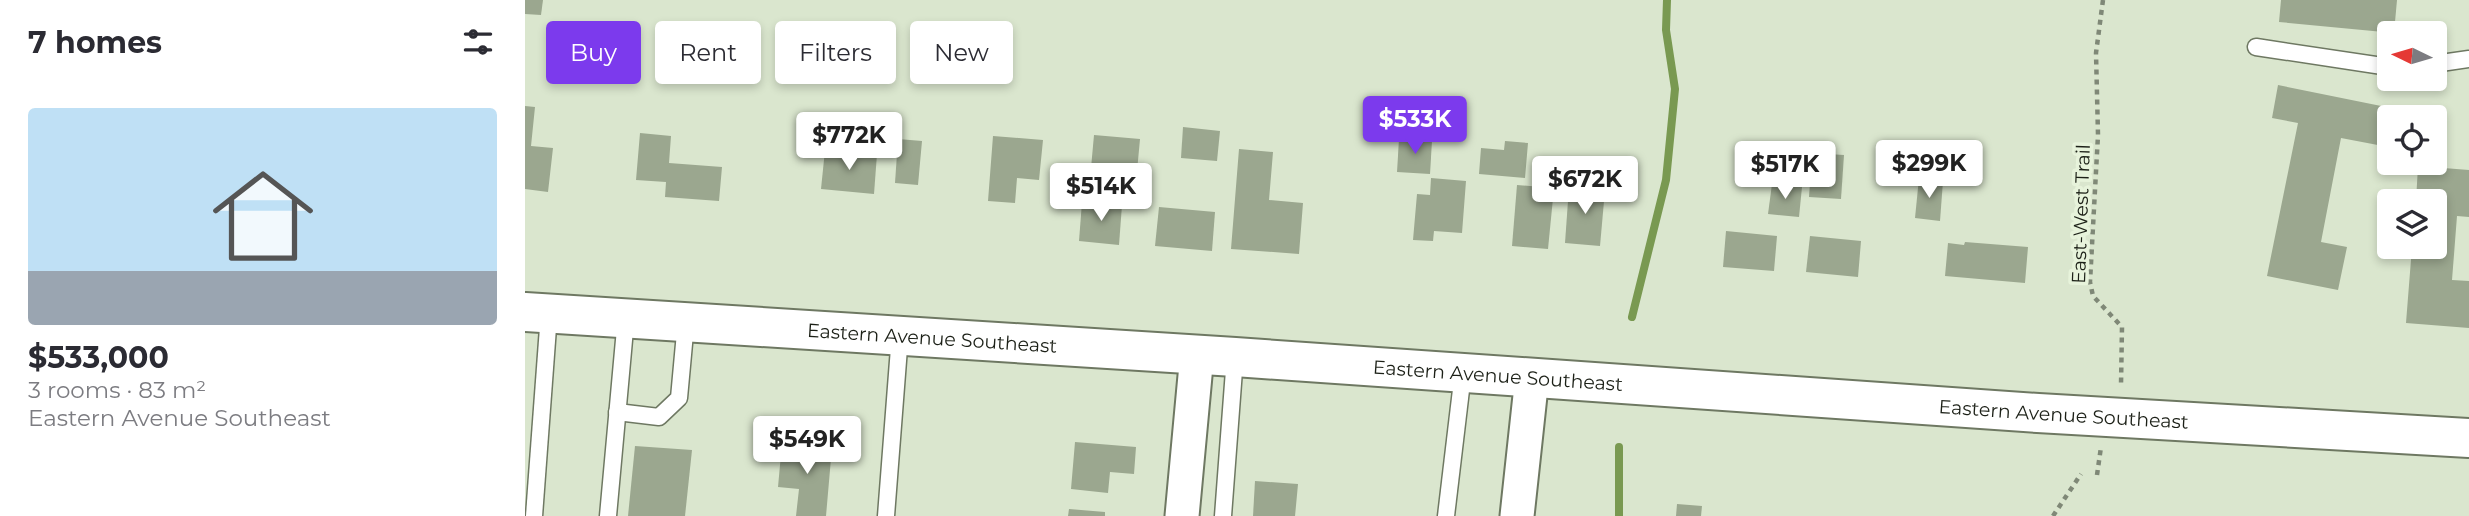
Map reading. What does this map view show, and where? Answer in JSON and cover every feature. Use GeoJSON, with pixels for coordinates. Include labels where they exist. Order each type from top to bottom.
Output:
{"type":"FeatureCollection","features":[{"type":"Feature","properties":{"kind":"street","name":"Eastern Avenue Southeast"},"geometry":{"type":"LineString","coordinates":[[537,313],[2469,438]]}},
{"type":"Feature","properties":{"kind":"street"},"geometry":{"type":"LineString","coordinates":[[1182,516],[1197,355]]}},
{"type":"Feature","properties":{"kind":"street"},"geometry":{"type":"LineString","coordinates":[[1517,516],[1532,377]]}},
{"type":"Feature","properties":{"kind":"lane"},"geometry":{"type":"LineString","coordinates":[[2256,47],[2377,64]]}},
{"type":"Feature","properties":{"kind":"lane"},"geometry":{"type":"LineString","coordinates":[[2447,62],[2469,59]]}},
{"type":"Feature","properties":{"kind":"lane"},"geometry":{"type":"LineString","coordinates":[[534,516],[537,313]]}},
{"type":"Feature","properties":{"kind":"lane"},"geometry":{"type":"LineString","coordinates":[[608,516],[627,318]]}},
{"type":"Feature","properties":{"kind":"lane"},"geometry":{"type":"LineString","coordinates":[[617,412],[659,417],[679,398],[687,322]]}},
{"type":"Feature","properties":{"kind":"lane"},"geometry":{"type":"LineString","coordinates":[[886,516],[899,335]]}},
{"type":"Feature","properties":{"kind":"lane"},"geometry":{"type":"LineString","coordinates":[[1223,516],[1235,357]]}},
{"type":"Feature","properties":{"kind":"lane"},"geometry":{"type":"LineString","coordinates":[[1446,516],[1464,372]]}},
{"type":"Feature","properties":{"kind":"path","name":"East-West Trail"},"geometry":{"type":"LineString","coordinates":[[2103,0],[2096,53],[2098,135],[2090,282],[2093,296],[2122,327],[2119,408],[2113,416]]}},
{"type":"Feature","properties":{"kind":"path"},"geometry":{"type":"LineString","coordinates":[[2053,516],[2081,474]]}},
{"type":"Feature","properties":{"kind":"building"},"geometry":{"type":"Polygon","coordinates":[[[525,0],[543,0],[541,15],[525,14],[525,0]]]}},
{"type":"Feature","properties":{"kind":"building"},"geometry":{"type":"Polygon","coordinates":[[[2281,0],[2397,0],[2395,21],[2377,21],[2377,31],[2279,22],[2281,0]]]}},
{"type":"Feature","properties":{"kind":"building"},"geometry":{"type":"Polygon","coordinates":[[[2278,85],[2377,105],[2377,145],[2341,138],[2321,242],[2347,247],[2338,290],[2267,276],[2298,123],[2272,118],[2278,85]]]}},
{"type":"Feature","properties":{"kind":"building"},"geometry":{"type":"Polygon","coordinates":[[[525,106],[535,107],[531,146],[553,148],[548,192],[525,189],[525,106]]]}},
{"type":"Feature","properties":{"kind":"building"},"geometry":{"type":"Polygon","coordinates":[[[1183,127],[1220,131],[1217,161],[1181,158],[1183,127]]]}},
{"type":"Feature","properties":{"kind":"building"},"geometry":{"type":"Polygon","coordinates":[[[640,133],[671,136],[669,163],[722,167],[719,201],[665,197],[666,182],[636,180],[640,133]]]}},
{"type":"Feature","properties":{"kind":"building"},"geometry":{"type":"Polygon","coordinates":[[[1094,135],[1140,139],[1137,171],[1091,168],[1094,135]]]}},
{"type":"Feature","properties":{"kind":"building"},"geometry":{"type":"Polygon","coordinates":[[[993,136],[1043,140],[1039,180],[1017,178],[1015,203],[988,201],[993,136]]]}},
{"type":"Feature","properties":{"kind":"building"},"geometry":{"type":"Polygon","coordinates":[[[898,139],[922,141],[918,185],[895,183],[898,139]]]}},
{"type":"Feature","properties":{"kind":"building"},"geometry":{"type":"Polygon","coordinates":[[[1399,139],[1432,141],[1430,174],[1397,172],[1399,139]]]}},
{"type":"Feature","properties":{"kind":"building"},"geometry":{"type":"Polygon","coordinates":[[[1505,141],[1528,143],[1525,178],[1479,174],[1481,148],[1504,150],[1505,141]]]}},
{"type":"Feature","properties":{"kind":"building"},"geometry":{"type":"Polygon","coordinates":[[[1239,149],[1273,152],[1269,200],[1303,203],[1299,254],[1231,249],[1239,149]]]}},
{"type":"Feature","properties":{"kind":"building"},"geometry":{"type":"Polygon","coordinates":[[[825,150],[877,154],[874,194],[821,189],[825,150]]]}},
{"type":"Feature","properties":{"kind":"building"},"geometry":{"type":"Polygon","coordinates":[[[1812,153],[1844,155],[1841,199],[1809,197],[1812,153]]]}},
{"type":"Feature","properties":{"kind":"building"},"geometry":{"type":"Polygon","coordinates":[[[2447,168],[2469,170],[2469,217],[2457,216],[2452,280],[2469,281],[2469,328],[2406,323],[2411,259],[2447,259],[2447,189],[2417,189],[2417,175],[2447,175],[2447,168]]]}},
{"type":"Feature","properties":{"kind":"building"},"geometry":{"type":"Polygon","coordinates":[[[1431,178],[1466,181],[1462,233],[1434,231],[1433,241],[1413,240],[1417,194],[1430,195],[1431,178]]]}},
{"type":"Feature","properties":{"kind":"building"},"geometry":{"type":"Polygon","coordinates":[[[1919,178],[1943,181],[1940,221],[1915,218],[1919,178]]]}},
{"type":"Feature","properties":{"kind":"building"},"geometry":{"type":"Polygon","coordinates":[[[1772,184],[1802,187],[1799,217],[1768,214],[1772,184]]]}},
{"type":"Feature","properties":{"kind":"building"},"geometry":{"type":"Polygon","coordinates":[[[1517,185],[1554,188],[1548,249],[1512,246],[1517,185]]]}},
{"type":"Feature","properties":{"kind":"building"},"geometry":{"type":"Polygon","coordinates":[[[1569,187],[1605,190],[1600,246],[1565,243],[1569,187]]]}},
{"type":"Feature","properties":{"kind":"building"},"geometry":{"type":"Polygon","coordinates":[[[1082,202],[1122,205],[1119,245],[1079,241],[1082,202]]]}},
{"type":"Feature","properties":{"kind":"building"},"geometry":{"type":"Polygon","coordinates":[[[1159,207],[1215,212],[1212,251],[1155,246],[1159,207]]]}},
{"type":"Feature","properties":{"kind":"building"},"geometry":{"type":"Polygon","coordinates":[[[1726,231],[1777,236],[1774,271],[1723,267],[1726,231]]]}},
{"type":"Feature","properties":{"kind":"building"},"geometry":{"type":"Polygon","coordinates":[[[1810,236],[1861,241],[1858,277],[1806,272],[1810,236]]]}},
{"type":"Feature","properties":{"kind":"building"},"geometry":{"type":"Polygon","coordinates":[[[1965,242],[2028,247],[2025,283],[1945,276],[1948,243],[1964,245],[1965,242]]]}},
{"type":"Feature","properties":{"kind":"building"},"geometry":{"type":"Polygon","coordinates":[[[1075,442],[1136,447],[1134,474],[1110,472],[1108,493],[1071,489],[1075,442]]]}},
{"type":"Feature","properties":{"kind":"building"},"geometry":{"type":"Polygon","coordinates":[[[782,443],[832,447],[826,516],[796,516],[799,489],[778,487],[782,443]]]}},
{"type":"Feature","properties":{"kind":"building"},"geometry":{"type":"Polygon","coordinates":[[[635,446],[692,450],[685,516],[628,516],[635,446]]]}},
{"type":"Feature","properties":{"kind":"building"},"geometry":{"type":"Polygon","coordinates":[[[1255,481],[1298,484],[1295,516],[1253,516],[1255,481]]]}},
{"type":"Feature","properties":{"kind":"building"},"geometry":{"type":"Polygon","coordinates":[[[1677,504],[1702,506],[1701,516],[1676,516],[1677,504]]]}},
{"type":"Feature","properties":{"kind":"building"},"geometry":{"type":"Polygon","coordinates":[[[1069,509],[1105,512],[1105,516],[1068,516],[1069,509]]]}},
{"type":"Feature","properties":{"kind":"waterway"},"geometry":{"type":"LineString","coordinates":[[1632,317],[1666,180],[1675,89],[1666,30],[1667,0]]}},
{"type":"Feature","properties":{"kind":"waterway"},"geometry":{"type":"LineString","coordinates":[[1619,447],[1619,516]]}}]}
